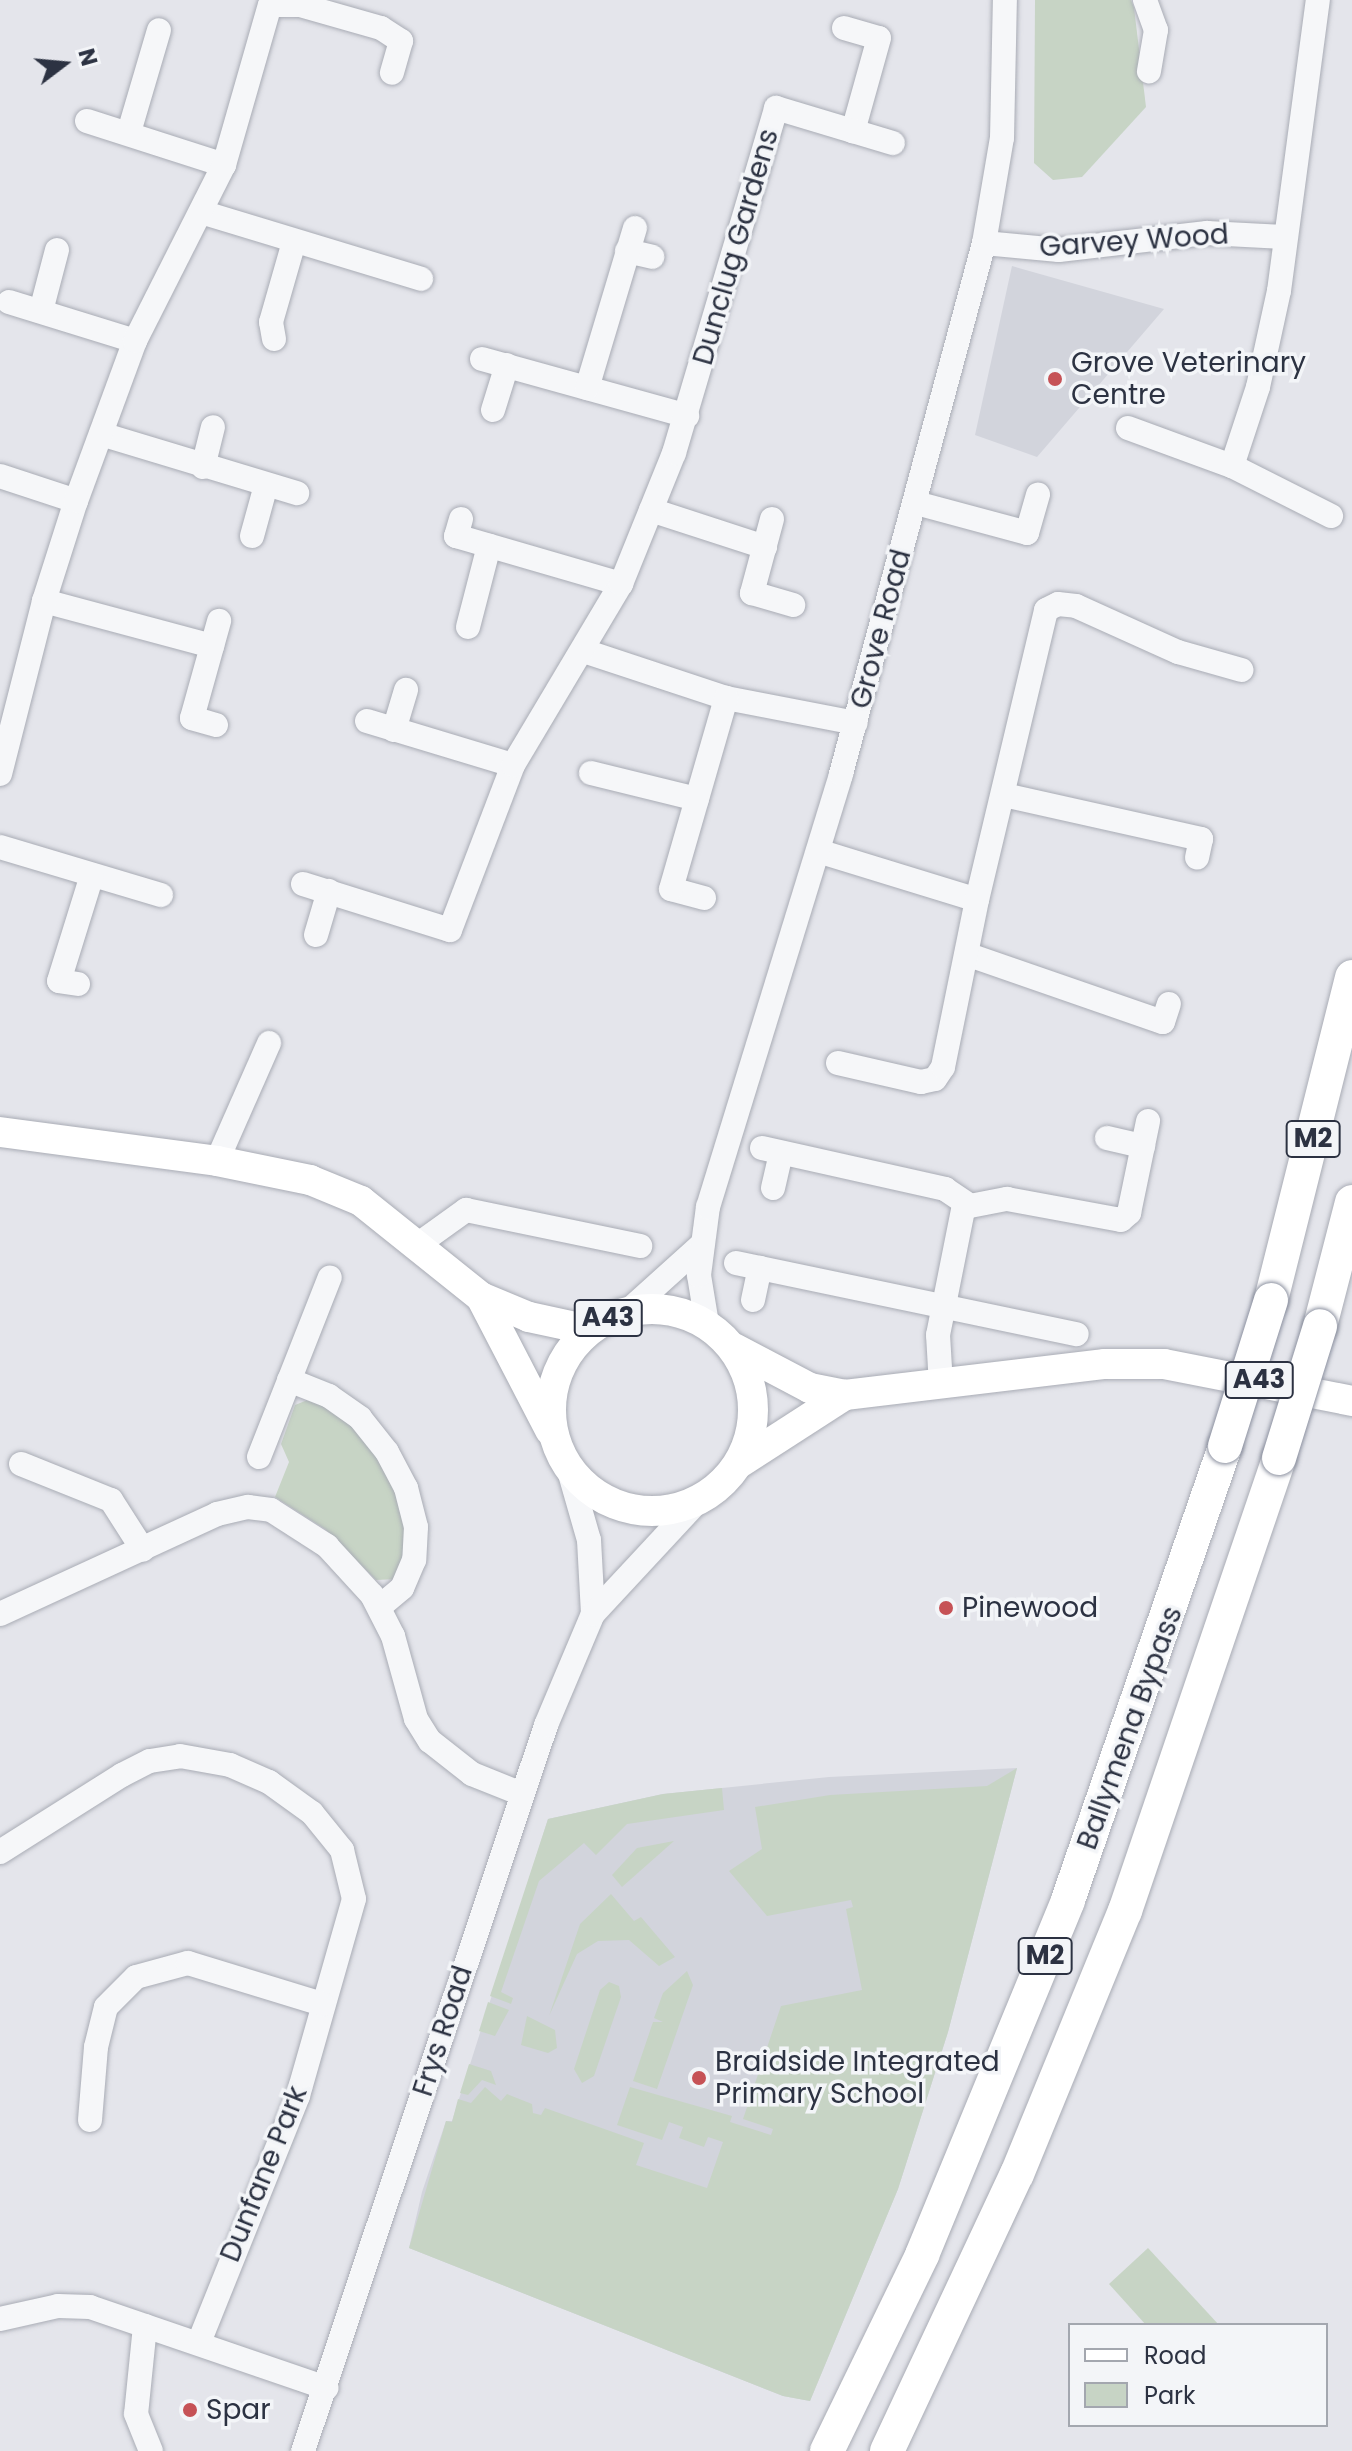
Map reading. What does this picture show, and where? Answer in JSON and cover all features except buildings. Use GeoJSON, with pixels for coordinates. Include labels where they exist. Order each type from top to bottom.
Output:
{"type":"FeatureCollection","features":[{"type":"Feature","properties":{"kind":"highway","name":"Ballymena Bypass"},"geometry":{"type":"LineString","coordinates":[[827,2451],[922,2255],[1068,1900],[1225,1446],[1271,1300],[1352,977]]}},
{"type":"Feature","properties":{"kind":"highway","name":"Ballymena Bypass"},"geometry":{"type":"LineString","coordinates":[[887,2451],[1017,2174],[1125,1911],[1279,1458],[1320,1326],[1352,1202]]}},
{"type":"Feature","properties":{"kind":"main road","name":"A43"},"geometry":{"type":"LineString","coordinates":[[0,1132],[217,1161],[310,1180],[349,1196],[420,1243],[481,1297],[529,1317],[589,1330]]}},
{"type":"Feature","properties":{"kind":"main road","name":"A43"},"geometry":{"type":"LineString","coordinates":[[481,1297],[562,1454],[588,1489],[626,1508],[670,1511],[697,1502],[722,1485],[741,1462],[845,1395]]}},
{"type":"Feature","properties":{"kind":"main road","name":"A43"},"geometry":{"type":"LineString","coordinates":[[562,1454],[550,1411],[555,1381],[568,1353],[589,1330],[628,1311],[682,1312],[707,1324],[733,1348],[810,1388],[845,1395],[1105,1364],[1164,1364],[1221,1371],[1352,1401]]}},
{"type":"Feature","properties":{"kind":"main road","name":"A43"},"geometry":{"type":"LineString","coordinates":[[733,1348],[748,1374],[754,1404],[752,1433],[741,1462]]}},
{"type":"Feature","properties":{"kind":"street","name":"Grove Road"},"geometry":{"type":"LineString","coordinates":[[707,1324],[699,1247],[856,723],[984,243],[1002,138],[1005,0]]}},
{"type":"Feature","properties":{"kind":"street"},"geometry":{"type":"LineString","coordinates":[[1145,0],[1156,30],[1149,71]]}},
{"type":"Feature","properties":{"kind":"street"},"geometry":{"type":"LineString","coordinates":[[1232,466],[1270,339],[1318,0]]}},
{"type":"Feature","properties":{"kind":"street"},"geometry":{"type":"LineString","coordinates":[[0,770],[44,601],[76,501],[135,341],[224,165],[270,5],[300,5],[381,28],[401,41],[392,73]]}},
{"type":"Feature","properties":{"kind":"street"},"geometry":{"type":"LineString","coordinates":[[844,28],[879,38],[853,131]]}},
{"type":"Feature","properties":{"kind":"street"},"geometry":{"type":"LineString","coordinates":[[129,132],[159,30]]}},
{"type":"Feature","properties":{"kind":"street","name":"Dunclug Gardens"},"geometry":{"type":"LineString","coordinates":[[303,884],[450,930],[513,765],[584,651],[621,584],[651,510],[687,416],[776,108],[893,143]]}},
{"type":"Feature","properties":{"kind":"street"},"geometry":{"type":"LineString","coordinates":[[87,121],[224,165]]}},
{"type":"Feature","properties":{"kind":"street"},"geometry":{"type":"LineString","coordinates":[[201,212],[421,279]]}},
{"type":"Feature","properties":{"kind":"street"},"geometry":{"type":"LineString","coordinates":[[587,388],[635,228]]}},
{"type":"Feature","properties":{"kind":"street","name":"Garvey Wood"},"geometry":{"type":"LineString","coordinates":[[984,243],[1059,250],[1207,233],[1284,237]]}},
{"type":"Feature","properties":{"kind":"street"},"geometry":{"type":"LineString","coordinates":[[274,339],[271,322],[294,242]]}},
{"type":"Feature","properties":{"kind":"street"},"geometry":{"type":"LineString","coordinates":[[41,311],[57,250]]}},
{"type":"Feature","properties":{"kind":"street"},"geometry":{"type":"LineString","coordinates":[[627,251],[652,257]]}},
{"type":"Feature","properties":{"kind":"street"},"geometry":{"type":"LineString","coordinates":[[9,302],[135,341]]}},
{"type":"Feature","properties":{"kind":"street"},"geometry":{"type":"LineString","coordinates":[[482,359],[687,416]]}},
{"type":"Feature","properties":{"kind":"street"},"geometry":{"type":"LineString","coordinates":[[493,410],[507,365]]}},
{"type":"Feature","properties":{"kind":"street"},"geometry":{"type":"LineString","coordinates":[[203,467],[213,427]]}},
{"type":"Feature","properties":{"kind":"street"},"geometry":{"type":"LineString","coordinates":[[1128,428],[1232,466],[1331,516]]}},
{"type":"Feature","properties":{"kind":"street"},"geometry":{"type":"LineString","coordinates":[[101,434],[297,493]]}},
{"type":"Feature","properties":{"kind":"street"},"geometry":{"type":"LineString","coordinates":[[0,476],[76,501]]}},
{"type":"Feature","properties":{"kind":"street"},"geometry":{"type":"LineString","coordinates":[[252,536],[266,485]]}},
{"type":"Feature","properties":{"kind":"street"},"geometry":{"type":"LineString","coordinates":[[916,503],[1027,533],[1038,495]]}},
{"type":"Feature","properties":{"kind":"street"},"geometry":{"type":"LineString","coordinates":[[651,510],[765,547]]}},
{"type":"Feature","properties":{"kind":"street"},"geometry":{"type":"LineString","coordinates":[[461,519],[456,536],[621,584]]}},
{"type":"Feature","properties":{"kind":"street"},"geometry":{"type":"LineString","coordinates":[[772,519],[752,593],[793,605]]}},
{"type":"Feature","properties":{"kind":"street"},"geometry":{"type":"LineString","coordinates":[[468,627],[489,546]]}},
{"type":"Feature","properties":{"kind":"street"},"geometry":{"type":"LineString","coordinates":[[44,601],[212,646]]}},
{"type":"Feature","properties":{"kind":"street"},"geometry":{"type":"LineString","coordinates":[[838,1063],[921,1082],[937,1077],[969,955],[977,900],[1004,795],[1038,624],[1049,608],[1081,608],[1178,652],[1241,670]]}},
{"type":"Feature","properties":{"kind":"street"},"geometry":{"type":"LineString","coordinates":[[216,725],[192,718],[219,621]]}},
{"type":"Feature","properties":{"kind":"street"},"geometry":{"type":"LineString","coordinates":[[584,651],[726,698],[856,723]]}},
{"type":"Feature","properties":{"kind":"street"},"geometry":{"type":"LineString","coordinates":[[394,730],[406,690]]}},
{"type":"Feature","properties":{"kind":"street"},"geometry":{"type":"LineString","coordinates":[[704,898],[671,889],[726,698]]}},
{"type":"Feature","properties":{"kind":"street"},"geometry":{"type":"LineString","coordinates":[[367,721],[513,765]]}},
{"type":"Feature","properties":{"kind":"street"},"geometry":{"type":"LineString","coordinates":[[591,773],[697,799]]}},
{"type":"Feature","properties":{"kind":"street"},"geometry":{"type":"LineString","coordinates":[[1004,795],[1201,839],[1197,858]]}},
{"type":"Feature","properties":{"kind":"street"},"geometry":{"type":"LineString","coordinates":[[0,847],[161,895]]}},
{"type":"Feature","properties":{"kind":"street"},"geometry":{"type":"LineString","coordinates":[[818,851],[977,900]]}},
{"type":"Feature","properties":{"kind":"street"},"geometry":{"type":"LineString","coordinates":[[78,984],[59,981],[92,875]]}},
{"type":"Feature","properties":{"kind":"street"},"geometry":{"type":"LineString","coordinates":[[316,935],[329,891]]}},
{"type":"Feature","properties":{"kind":"street"},"geometry":{"type":"LineString","coordinates":[[969,955],[1163,1022],[1169,1004]]}},
{"type":"Feature","properties":{"kind":"street"},"geometry":{"type":"LineString","coordinates":[[217,1161],[269,1043]]}},
{"type":"Feature","properties":{"kind":"street"},"geometry":{"type":"LineString","coordinates":[[773,1188],[771,1151],[945,1189],[964,1205],[1007,1199],[1121,1220],[1129,1213],[1148,1121]]}},
{"type":"Feature","properties":{"kind":"street"},"geometry":{"type":"LineString","coordinates":[[1107,1138],[1143,1146]]}},
{"type":"Feature","properties":{"kind":"street"},"geometry":{"type":"LineString","coordinates":[[941,1385],[942,1307],[964,1205]]}},
{"type":"Feature","properties":{"kind":"street"},"geometry":{"type":"LineString","coordinates":[[420,1243],[456,1212],[468,1210],[640,1246]]}},
{"type":"Feature","properties":{"kind":"street"},"geometry":{"type":"LineString","coordinates":[[628,1311],[699,1247]]}},
{"type":"Feature","properties":{"kind":"street"},"geometry":{"type":"LineString","coordinates":[[736,1263],[1077,1334]]}},
{"type":"Feature","properties":{"kind":"street"},"geometry":{"type":"LineString","coordinates":[[753,1300],[760,1268]]}},
{"type":"Feature","properties":{"kind":"street"},"geometry":{"type":"LineString","coordinates":[[259,1457],[330,1277]]}},
{"type":"Feature","properties":{"kind":"street"},"geometry":{"type":"LineString","coordinates":[[289,1380],[329,1396],[360,1418],[387,1452],[406,1488],[416,1527],[414,1560],[402,1588],[379,1607]]}},
{"type":"Feature","properties":{"kind":"street","name":"Frys Road"},"geometry":{"type":"LineString","coordinates":[[562,1454],[589,1540],[593,1614]]}},
{"type":"Feature","properties":{"kind":"street"},"geometry":{"type":"LineString","coordinates":[[21,1464],[111,1500],[143,1550]]}},
{"type":"Feature","properties":{"kind":"street","name":"Frys Road"},"geometry":{"type":"LineString","coordinates":[[303,2451],[522,1794],[593,1614],[697,1502]]}},
{"type":"Feature","properties":{"kind":"street"},"geometry":{"type":"LineString","coordinates":[[0,1614],[223,1512],[266,1509],[327,1546],[354,1572],[379,1607],[425,1735],[461,1767],[522,1794]]}},
{"type":"Feature","properties":{"kind":"street","name":"Dunfane Park"},"geometry":{"type":"LineString","coordinates":[[0,1852],[150,1761],[191,1756],[257,1776],[321,1822],[342,1850],[351,1873],[354,1899],[276,2158],[246,2219],[199,2342]]}},
{"type":"Feature","properties":{"kind":"street"},"geometry":{"type":"LineString","coordinates":[[90,2120],[102,2020],[113,1995],[136,1977],[188,1963],[322,2004]]}},
{"type":"Feature","properties":{"kind":"street"},"geometry":{"type":"LineString","coordinates":[[0,2319],[79,2305],[199,2342],[326,2388]]}},
{"type":"Feature","properties":{"kind":"street"},"geometry":{"type":"LineString","coordinates":[[145,2326],[136,2414],[151,2451]]}},
{"type":"Feature","properties":{"kind":"shaded area"},"geometry":{"type":"Polygon","coordinates":[[[1012,266],[1164,309],[1037,457],[975,435],[1012,266]]]}},
{"type":"Feature","properties":{"kind":"shaded area","name":"Braidside Integrated Primary School"},"geometry":{"type":"Polygon","coordinates":[[[1017,1768],[948,2032],[898,2189],[810,2401],[783,2396],[409,2248],[422,2192],[446,2121],[452,2121],[548,1819],[663,1794],[829,1777],[1017,1768]]]}},
{"type":"Feature","properties":{"kind":"green space"},"geometry":{"type":"Polygon","coordinates":[[[1035,0],[1131,0],[1134,8],[1146,107],[1082,177],[1053,180],[1034,163],[1035,0]]]}},
{"type":"Feature","properties":{"kind":"green space"},"geometry":{"type":"Polygon","coordinates":[[[310,1399],[328,1403],[385,1456],[411,1525],[397,1579],[376,1580],[325,1529],[275,1497],[289,1462],[281,1444],[295,1405],[310,1399]]]}},
{"type":"Feature","properties":{"kind":"green space","name":"Braidside Integrated Primary School"},"geometry":{"type":"Polygon","coordinates":[[[1017,1768],[948,2032],[898,2189],[810,2401],[783,2396],[409,2248],[446,2121],[452,2122],[458,2099],[471,2103],[485,2087],[501,2101],[507,2094],[532,2104],[533,2113],[541,2115],[545,2108],[644,2143],[636,2165],[707,2188],[723,2142],[708,2137],[704,2147],[679,2138],[683,2127],[669,2122],[662,2140],[617,2125],[630,2087],[732,2116],[730,2122],[771,2135],[773,2129],[743,2119],[781,2006],[862,1990],[846,1909],[853,1907],[851,1900],[767,1916],[729,1871],[762,1849],[755,1807],[830,1795],[987,1786],[1017,1768]]]}},
{"type":"Feature","properties":{"kind":"green space"},"geometry":{"type":"Polygon","coordinates":[[[722,1788],[724,1810],[627,1824],[596,1855],[584,1843],[539,1881],[501,1992],[513,1998],[511,2004],[490,1996],[548,1819],[663,1794],[722,1788]]]}},
{"type":"Feature","properties":{"kind":"green space"},"geometry":{"type":"Polygon","coordinates":[[[674,1841],[622,1887],[612,1875],[637,1848],[674,1841]]]}},
{"type":"Feature","properties":{"kind":"green space"},"geometry":{"type":"Polygon","coordinates":[[[611,1894],[634,1921],[641,1917],[675,1957],[659,1966],[629,1940],[598,1941],[577,1954],[549,2016],[580,1924],[611,1894]]]}},
{"type":"Feature","properties":{"kind":"green space"},"geometry":{"type":"Polygon","coordinates":[[[687,1971],[693,1985],[657,2089],[633,2081],[653,2022],[663,2022],[654,2018],[663,1993],[687,1971]]]}},
{"type":"Feature","properties":{"kind":"green space"},"geometry":{"type":"Polygon","coordinates":[[[609,1982],[619,1986],[621,1997],[594,2076],[582,2083],[574,2069],[600,1990],[609,1982]]]}},
{"type":"Feature","properties":{"kind":"green space"},"geometry":{"type":"Polygon","coordinates":[[[488,2002],[509,2010],[495,2036],[479,2031],[488,2002]]]}},
{"type":"Feature","properties":{"kind":"green space"},"geometry":{"type":"Polygon","coordinates":[[[527,2016],[555,2030],[557,2048],[548,2053],[521,2045],[527,2016]]]}},
{"type":"Feature","properties":{"kind":"green space"},"geometry":{"type":"Polygon","coordinates":[[[469,2064],[491,2071],[496,2085],[482,2080],[468,2095],[460,2093],[469,2064]]]}},
{"type":"Feature","properties":{"kind":"green space"},"geometry":{"type":"Polygon","coordinates":[[[1148,2248],[1217,2323],[1144,2323],[1109,2284],[1148,2248]]]}},
{"type":"Feature","properties":{"kind":"place","name":"Grove Veterinary Centre"},"geometry":{"type":"Point","coordinates":[1055,379]}},
{"type":"Feature","properties":{"kind":"place","name":"Pinewood"},"geometry":{"type":"Point","coordinates":[946,1608]}},
{"type":"Feature","properties":{"kind":"place","name":"Braidside Integrated Primary School"},"geometry":{"type":"Point","coordinates":[699,2078]}},
{"type":"Feature","properties":{"kind":"place","name":"Spar"},"geometry":{"type":"Point","coordinates":[190,2410]}}]}
